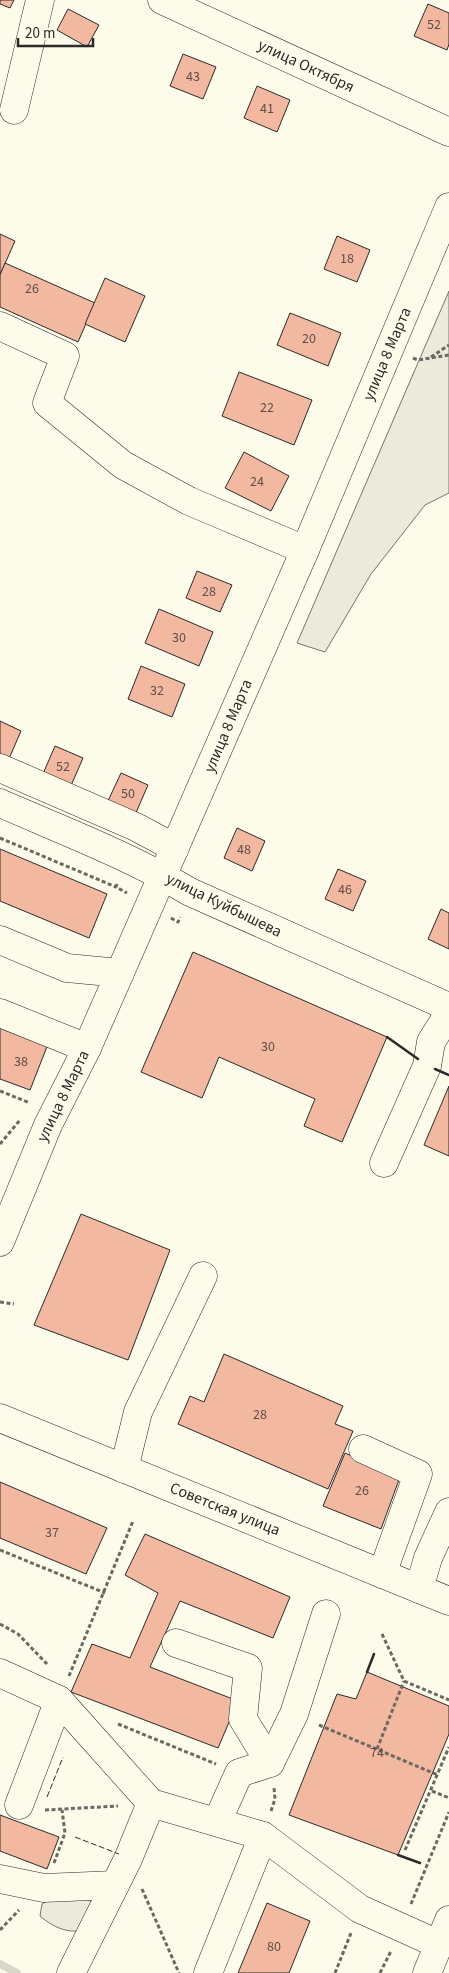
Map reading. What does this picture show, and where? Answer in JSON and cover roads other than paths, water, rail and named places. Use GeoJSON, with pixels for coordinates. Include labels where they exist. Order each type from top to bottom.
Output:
{"type":"FeatureCollection","features":[{"type":"Feature","properties":{"kind":"street"},"geometry":{"type":"LineString","coordinates":[[14,110],[40,0]]}},
{"type":"Feature","properties":{"kind":"street","name":"улица Октября"},"geometry":{"type":"LineString","coordinates":[[162,0],[449,132]]}},
{"type":"Feature","properties":{"kind":"street","name":"улица 8 Марта"},"geometry":{"type":"LineString","coordinates":[[2,1228],[48,1125],[87,1048],[163,876],[305,550],[449,207]]}},
{"type":"Feature","properties":{"kind":"street"},"geometry":{"type":"LineString","coordinates":[[0,326],[64,356],[47,404],[123,465],[189,501],[305,550]]}},
{"type":"Feature","properties":{"kind":"street"},"geometry":{"type":"LineString","coordinates":[[0,768],[136,827],[175,848]]}},
{"type":"Feature","properties":{"kind":"street","name":"улица Куйбышева"},"geometry":{"type":"LineString","coordinates":[[0,803],[163,876],[190,892],[449,1007]]}},
{"type":"Feature","properties":{"kind":"street"},"geometry":{"type":"LineString","coordinates":[[0,940],[67,968],[120,973]]}},
{"type":"Feature","properties":{"kind":"street"},"geometry":{"type":"LineString","coordinates":[[0,1013],[87,1048]]}},
{"type":"Feature","properties":{"kind":"street"},"geometry":{"type":"LineString","coordinates":[[384,1163],[427,1066],[431,1042],[449,1013]]}},
{"type":"Feature","properties":{"kind":"street"},"geometry":{"type":"LineString","coordinates":[[124,1469],[138,1412],[203,1276]]}},
{"type":"Feature","properties":{"kind":"street","name":"Советская улица"},"geometry":{"type":"LineString","coordinates":[[0,1418],[449,1602]]}},
{"type":"Feature","properties":{"kind":"street"},"geometry":{"type":"LineString","coordinates":[[363,1449],[418,1474],[382,1574]]}},
{"type":"Feature","properties":{"kind":"street"},"geometry":{"type":"LineString","coordinates":[[419,1589],[428,1558],[449,1512]]}},
{"type":"Feature","properties":{"kind":"street"},"geometry":{"type":"LineString","coordinates":[[218,1822],[239,1773],[270,1763],[294,1714],[326,1614]]}},
{"type":"Feature","properties":{"kind":"street"},"geometry":{"type":"LineString","coordinates":[[176,1643],[248,1668],[243,1719],[270,1763]]}},
{"type":"Feature","properties":{"kind":"street"},"geometry":{"type":"LineString","coordinates":[[0,1674],[59,1700],[151,1803],[263,1836],[360,1910],[402,1927],[444,1932],[427,1973]]}},
{"type":"Feature","properties":{"kind":"street"},"geometry":{"type":"LineString","coordinates":[[19,1805],[59,1700]]}},
{"type":"Feature","properties":{"kind":"street"},"geometry":{"type":"LineString","coordinates":[[71,1973],[128,1859],[151,1803]]}},
{"type":"Feature","properties":{"kind":"street"},"geometry":{"type":"LineString","coordinates":[[208,1973],[263,1836]]}},
{"type":"Feature","properties":{"kind":"street"},"geometry":{"type":"LineString","coordinates":[[0,1879],[44,1888],[115,1885]]}},
{"type":"Feature","properties":{"kind":"waterway"},"geometry":{"type":"LineString","coordinates":[[0,1964],[17,1973]]}}]}
